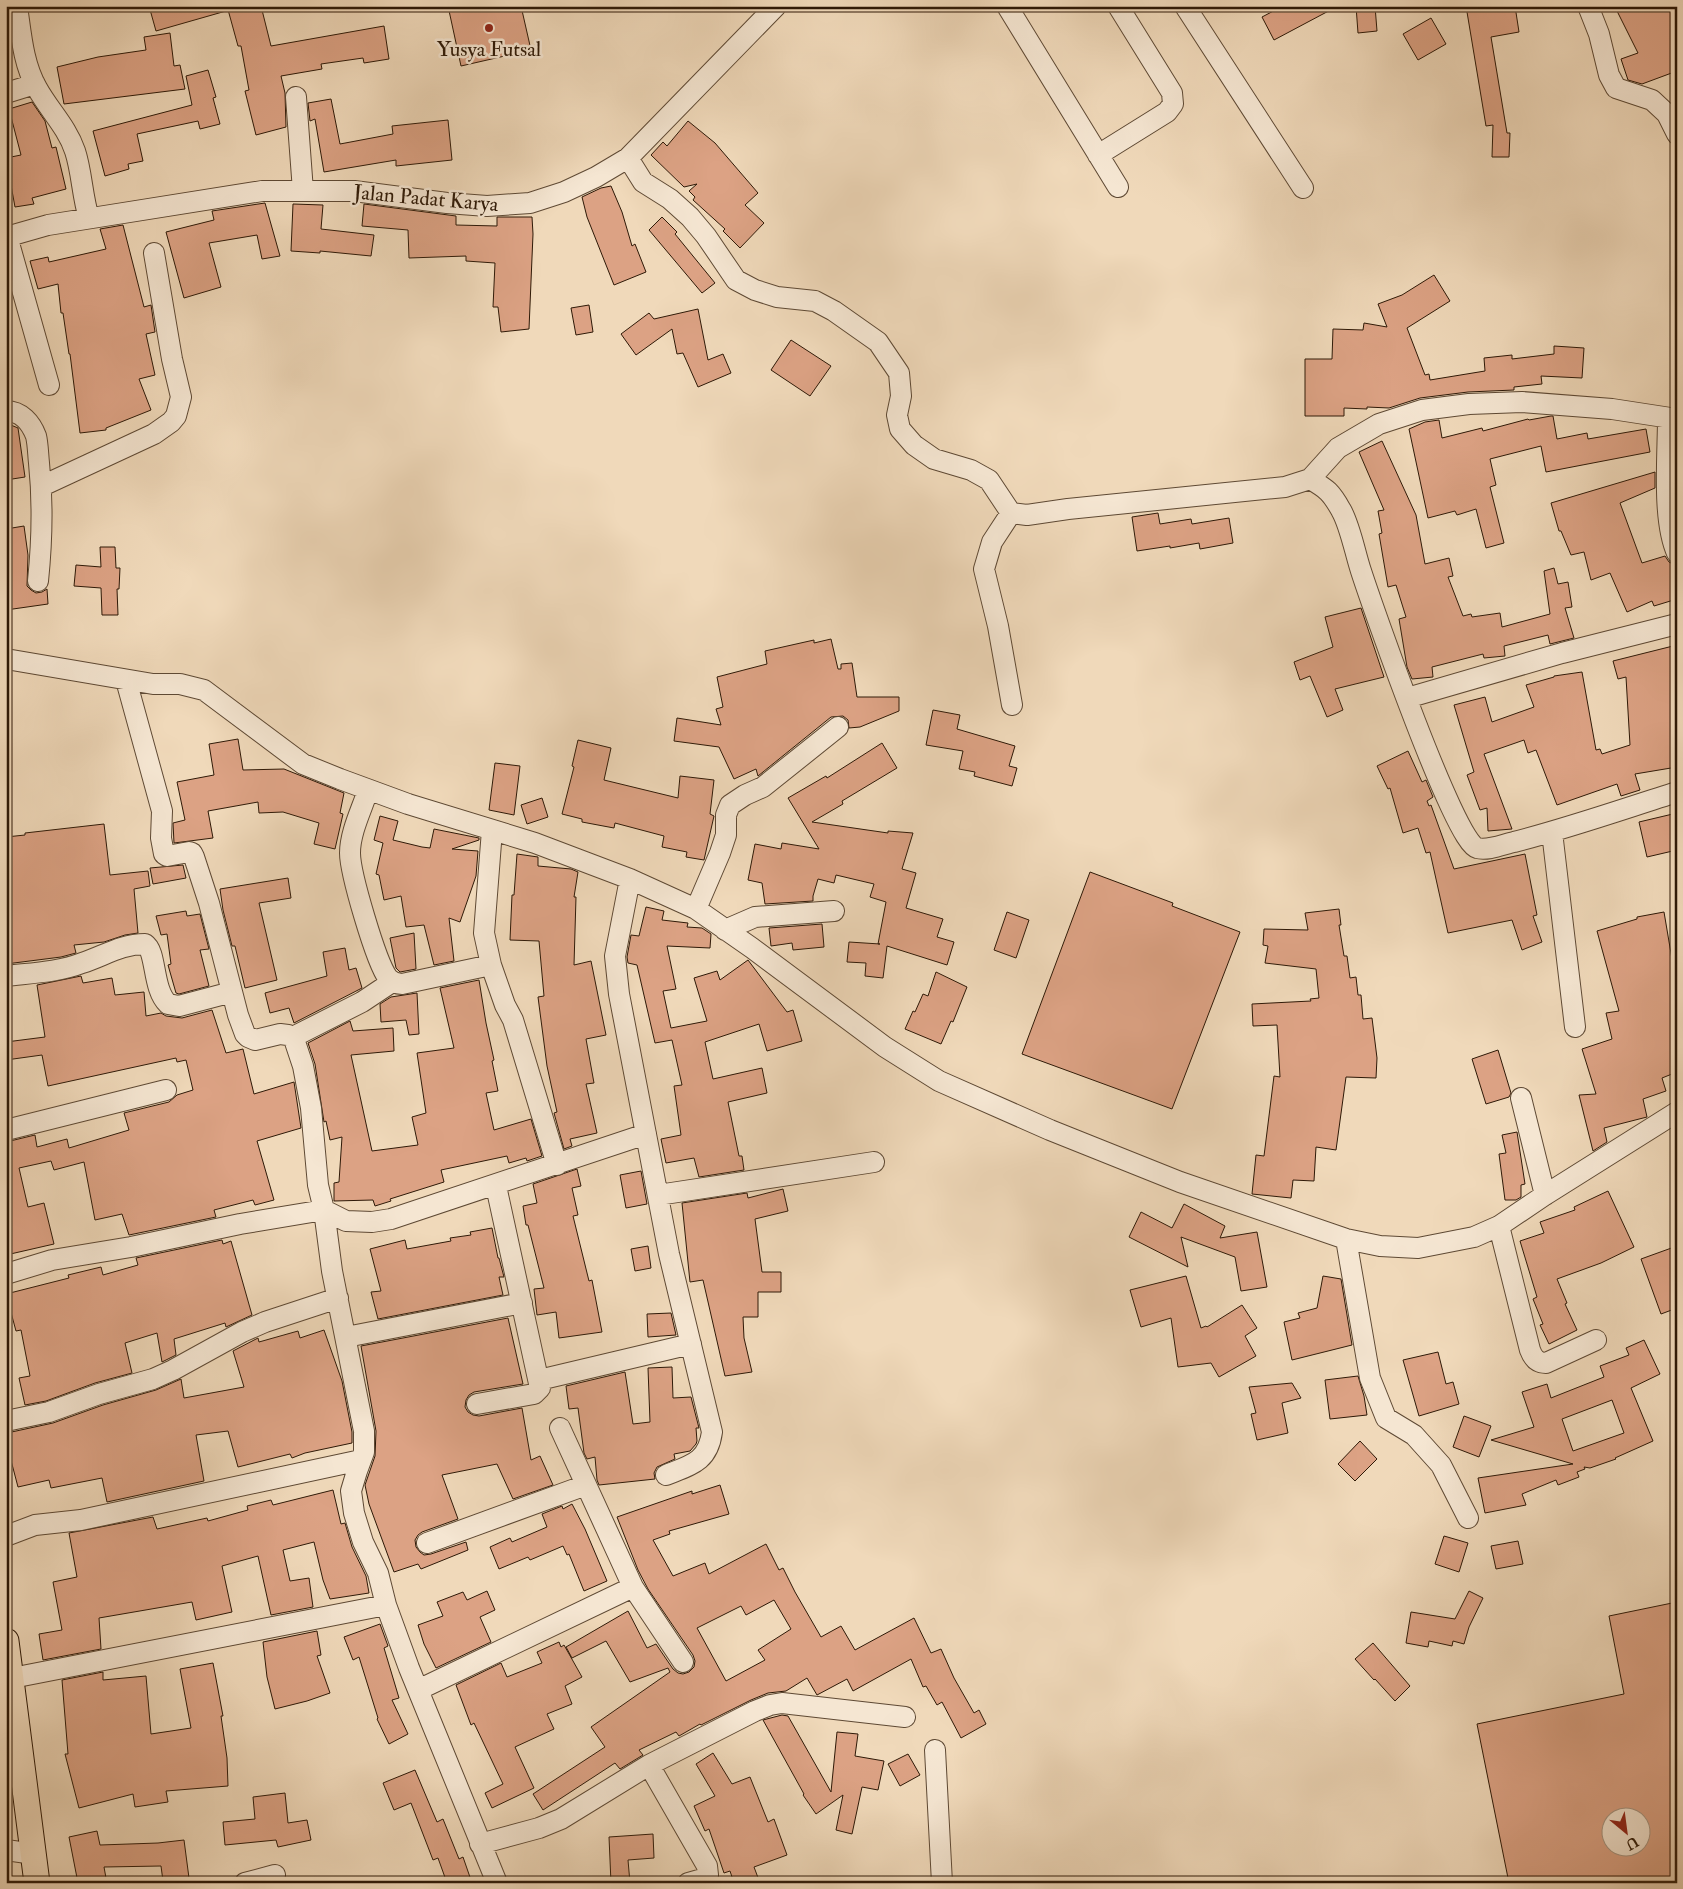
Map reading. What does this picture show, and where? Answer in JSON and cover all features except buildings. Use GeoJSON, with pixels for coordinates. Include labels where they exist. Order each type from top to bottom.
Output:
{"type":"FeatureCollection","features":[{"type":"Feature","properties":{"kind":"main road"},"geometry":{"type":"LineString","coordinates":[[6,1641],[12,1678],[15,1767],[34,1854],[38,1883]]}},
{"type":"Feature","properties":{"kind":"street"},"geometry":{"type":"LineString","coordinates":[[17,6],[23,45],[35,84],[67,131],[75,152],[89,218]]}},
{"type":"Feature","properties":{"kind":"street","name":"Jalan Padat Karya"},"geometry":{"type":"LineString","coordinates":[[7,236],[48,225],[262,191],[354,192],[486,206],[530,203],[564,192],[596,177],[628,158],[776,6]]}},
{"type":"Feature","properties":{"kind":"street"},"geometry":{"type":"LineString","coordinates":[[1007,6],[1118,188]]}},
{"type":"Feature","properties":{"kind":"street"},"geometry":{"type":"LineString","coordinates":[[1098,155],[1167,112],[1172,104],[1172,93],[1118,6]]}},
{"type":"Feature","properties":{"kind":"street"},"geometry":{"type":"LineString","coordinates":[[1185,6],[1304,188]]}},
{"type":"Feature","properties":{"kind":"street"},"geometry":{"type":"LineString","coordinates":[[1588,6],[1599,34],[1609,75],[1616,88],[1652,100],[1667,114],[1677,134]]}},
{"type":"Feature","properties":{"kind":"street"},"geometry":{"type":"LineString","coordinates":[[6,93],[35,84]]}},
{"type":"Feature","properties":{"kind":"street"},"geometry":{"type":"LineString","coordinates":[[296,97],[303,191]]}},
{"type":"Feature","properties":{"kind":"street"},"geometry":{"type":"LineString","coordinates":[[628,158],[643,182],[670,199],[690,217],[706,236],[736,280],[755,290],[777,297],[815,301],[834,311],[878,342],[899,373],[902,396],[897,416],[900,429],[914,445],[934,459],[971,470],[989,480],[1011,513],[1027,515],[1068,508],[1211,496],[1285,487],[1310,479],[1338,448],[1379,424],[1422,410],[1468,404],[1522,402],[1612,409],[1673,418],[1668,517],[1673,546],[1677,554]]}},
{"type":"Feature","properties":{"kind":"street"},"geometry":{"type":"LineString","coordinates":[[7,236],[49,385]]}},
{"type":"Feature","properties":{"kind":"street"},"geometry":{"type":"LineString","coordinates":[[42,486],[154,434],[176,416],[181,398],[172,359],[154,252]]}},
{"type":"Feature","properties":{"kind":"street"},"geometry":{"type":"LineString","coordinates":[[6,411],[21,415],[30,424],[36,438],[42,486],[41,551],[38,581]]}},
{"type":"Feature","properties":{"kind":"street"},"geometry":{"type":"LineString","coordinates":[[1310,479],[1329,490],[1343,512],[1390,656],[1449,805],[1471,845],[1477,848],[1493,847],[1552,832],[1677,792]]}},
{"type":"Feature","properties":{"kind":"street"},"geometry":{"type":"LineString","coordinates":[[1011,513],[992,542],[984,569],[998,626],[1012,705]]}},
{"type":"Feature","properties":{"kind":"street"},"geometry":{"type":"LineString","coordinates":[[1407,698],[1562,653],[1677,624]]}},
{"type":"Feature","properties":{"kind":"street"},"geometry":{"type":"LineString","coordinates":[[6,659],[153,684],[180,684],[204,690],[303,764],[408,804],[535,843],[630,879],[696,910],[752,948],[885,1047],[939,1081],[1050,1130],[1180,1182],[1346,1239],[1380,1246],[1418,1248],[1474,1237],[1499,1226],[1546,1194],[1677,1112]]}},
{"type":"Feature","properties":{"kind":"street"},"geometry":{"type":"LineString","coordinates":[[126,680],[162,811],[161,838],[164,854],[167,856],[189,852],[194,856],[245,1034],[255,1040],[284,1034],[292,1038],[305,1074],[311,1108],[318,1185],[324,1210],[332,1270],[364,1431],[364,1452],[351,1491],[354,1513],[363,1542],[378,1573],[386,1605],[418,1690],[497,1883]]}},
{"type":"Feature","properties":{"kind":"street"},"geometry":{"type":"LineString","coordinates":[[696,910],[726,835],[726,815],[730,805],[745,795],[763,787],[838,727]]}},
{"type":"Feature","properties":{"kind":"street"},"geometry":{"type":"LineString","coordinates":[[368,790],[352,840],[350,853],[353,878],[378,958],[386,974],[392,982],[402,984],[491,965]]}},
{"type":"Feature","properties":{"kind":"street"},"geometry":{"type":"LineString","coordinates":[[492,830],[484,933],[491,965],[513,1020],[556,1165]]}},
{"type":"Feature","properties":{"kind":"street"},"geometry":{"type":"LineString","coordinates":[[1552,832],[1575,1027]]}},
{"type":"Feature","properties":{"kind":"street"},"geometry":{"type":"LineString","coordinates":[[630,879],[615,956],[620,994],[669,1254],[712,1432],[710,1446],[704,1456],[692,1464],[666,1475]]}},
{"type":"Feature","properties":{"kind":"street"},"geometry":{"type":"LineString","coordinates":[[725,930],[754,918],[834,911]]}},
{"type":"Feature","properties":{"kind":"street"},"geometry":{"type":"LineString","coordinates":[[6,976],[54,970],[82,964],[116,948],[145,944],[150,950],[160,993],[168,1004],[179,1006],[232,992]]}},
{"type":"Feature","properties":{"kind":"street"},"geometry":{"type":"LineString","coordinates":[[292,1038],[362,1002],[392,982]]}},
{"type":"Feature","properties":{"kind":"street"},"geometry":{"type":"LineString","coordinates":[[6,1130],[166,1090]]}},
{"type":"Feature","properties":{"kind":"street"},"geometry":{"type":"LineString","coordinates":[[1521,1098],[1546,1194]]}},
{"type":"Feature","properties":{"kind":"street"},"geometry":{"type":"LineString","coordinates":[[6,1274],[52,1260],[324,1210],[346,1221],[372,1222],[391,1219],[496,1186],[646,1134]]}},
{"type":"Feature","properties":{"kind":"street"},"geometry":{"type":"LineString","coordinates":[[658,1195],[874,1162]]}},
{"type":"Feature","properties":{"kind":"street"},"geometry":{"type":"LineString","coordinates":[[477,1404],[534,1394],[540,1388],[496,1186]]}},
{"type":"Feature","properties":{"kind":"street"},"geometry":{"type":"LineString","coordinates":[[1499,1226],[1530,1350],[1536,1360],[1546,1363],[1596,1340]]}},
{"type":"Feature","properties":{"kind":"street"},"geometry":{"type":"LineString","coordinates":[[1346,1239],[1370,1378],[1386,1418],[1414,1435],[1441,1465],[1468,1518]]}},
{"type":"Feature","properties":{"kind":"street"},"geometry":{"type":"LineString","coordinates":[[6,1420],[49,1412],[98,1394],[153,1379],[242,1332],[265,1322],[338,1298]]}},
{"type":"Feature","properties":{"kind":"street"},"geometry":{"type":"LineString","coordinates":[[346,1337],[522,1304]]}},
{"type":"Feature","properties":{"kind":"street"},"geometry":{"type":"LineString","coordinates":[[539,1380],[691,1344]]}},
{"type":"Feature","properties":{"kind":"street"},"geometry":{"type":"LineString","coordinates":[[560,1428],[633,1587],[683,1662]]}},
{"type":"Feature","properties":{"kind":"street"},"geometry":{"type":"LineString","coordinates":[[6,1536],[35,1525],[81,1520],[361,1460]]}},
{"type":"Feature","properties":{"kind":"street"},"geometry":{"type":"LineString","coordinates":[[426,1543],[586,1485]]}},
{"type":"Feature","properties":{"kind":"street"},"geometry":{"type":"LineString","coordinates":[[418,1690],[633,1587]]}},
{"type":"Feature","properties":{"kind":"street"},"geometry":{"type":"LineString","coordinates":[[12,1678],[386,1605]]}},
{"type":"Feature","properties":{"kind":"street"},"geometry":{"type":"LineString","coordinates":[[480,1844],[539,1828],[561,1819],[649,1765],[770,1705],[782,1703],[905,1717]]}},
{"type":"Feature","properties":{"kind":"street"},"geometry":{"type":"LineString","coordinates":[[935,1750],[942,1883]]}},
{"type":"Feature","properties":{"kind":"street"},"geometry":{"type":"LineString","coordinates":[[649,1765],[705,1860],[714,1879],[702,1879],[688,1883]]}},
{"type":"Feature","properties":{"kind":"street"},"geometry":{"type":"LineString","coordinates":[[6,1850],[34,1854]]}},
{"type":"Feature","properties":{"kind":"street"},"geometry":{"type":"LineString","coordinates":[[244,1883],[275,1875]]}},
{"type":"Feature","properties":{"kind":"place","name":"Yusya Futsal"},"geometry":{"type":"Point","coordinates":[489,28]}}]}
